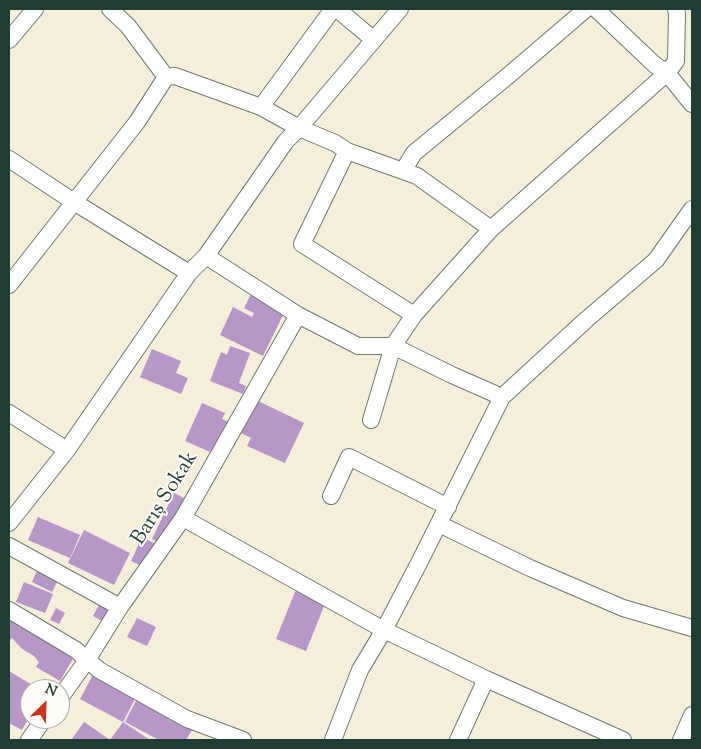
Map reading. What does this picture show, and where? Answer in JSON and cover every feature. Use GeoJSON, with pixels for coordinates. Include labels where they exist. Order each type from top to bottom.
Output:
{"type":"FeatureCollection","features":[{"type":"Feature","properties":{"kind":"street"},"geometry":{"type":"LineString","coordinates":[[9,40],[36,9]]}},
{"type":"Feature","properties":{"kind":"street"},"geometry":{"type":"LineString","coordinates":[[110,9],[128,26],[166,77]]}},
{"type":"Feature","properties":{"kind":"street"},"geometry":{"type":"LineString","coordinates":[[261,107],[333,9]]}},
{"type":"Feature","properties":{"kind":"street"},"geometry":{"type":"LineString","coordinates":[[337,9],[374,40]]}},
{"type":"Feature","properties":{"kind":"street"},"geometry":{"type":"LineString","coordinates":[[9,523],[67,450],[189,273],[206,256],[286,141],[400,9]]}},
{"type":"Feature","properties":{"kind":"street"},"geometry":{"type":"LineString","coordinates":[[403,171],[414,153],[586,9]]}},
{"type":"Feature","properties":{"kind":"street"},"geometry":{"type":"LineString","coordinates":[[596,9],[655,65],[667,73],[692,104]]}},
{"type":"Feature","properties":{"kind":"street"},"geometry":{"type":"LineString","coordinates":[[371,420],[393,346],[414,315],[492,229],[667,73],[676,61],[676,9]]}},
{"type":"Feature","properties":{"kind":"street"},"geometry":{"type":"LineString","coordinates":[[166,77],[175,76],[261,107],[299,128],[335,143],[346,152],[417,176],[492,229]]}},
{"type":"Feature","properties":{"kind":"street"},"geometry":{"type":"LineString","coordinates":[[9,285],[137,122],[166,77]]}},
{"type":"Feature","properties":{"kind":"street"},"geometry":{"type":"LineString","coordinates":[[346,152],[302,244],[414,315]]}},
{"type":"Feature","properties":{"kind":"street"},"geometry":{"type":"LineString","coordinates":[[9,159],[74,202],[189,273]]}},
{"type":"Feature","properties":{"kind":"street"},"geometry":{"type":"LineString","coordinates":[[333,740],[360,670],[384,630],[448,507],[502,397],[587,319],[656,260],[692,209]]}},
{"type":"Feature","properties":{"kind":"street"},"geometry":{"type":"LineString","coordinates":[[206,256],[298,315],[358,346],[393,346],[502,397]]}},
{"type":"Feature","properties":{"kind":"street","name":"Barış Sokak"},"geometry":{"type":"LineString","coordinates":[[70,684],[88,660],[120,607],[183,518],[298,315]]}},
{"type":"Feature","properties":{"kind":"street"},"geometry":{"type":"LineString","coordinates":[[9,413],[67,450]]}},
{"type":"Feature","properties":{"kind":"street"},"geometry":{"type":"LineString","coordinates":[[332,496],[349,457],[448,507]]}},
{"type":"Feature","properties":{"kind":"street"},"geometry":{"type":"LineString","coordinates":[[183,518],[384,630],[486,679],[624,740]]}},
{"type":"Feature","properties":{"kind":"street"},"geometry":{"type":"LineString","coordinates":[[439,524],[530,568],[623,608],[691,625]]}},
{"type":"Feature","properties":{"kind":"street"},"geometry":{"type":"LineString","coordinates":[[9,546],[120,607]]}},
{"type":"Feature","properties":{"kind":"street"},"geometry":{"type":"LineString","coordinates":[[9,610],[76,650],[99,670],[187,719],[243,740]]}},
{"type":"Feature","properties":{"kind":"street"},"geometry":{"type":"LineString","coordinates":[[458,740],[486,679]]}},
{"type":"Feature","properties":{"kind":"street"},"geometry":{"type":"LineString","coordinates":[[681,740],[692,715]]}},
{"type":"Feature","properties":{"kind":"street"},"geometry":{"type":"LineString","coordinates":[[29,740],[37,729]]}},
{"type":"Feature","properties":{"kind":"building"},"geometry":{"type":"Polygon","coordinates":[[[253,290],[287,307],[263,356],[220,335],[233,307],[252,317],[254,313],[244,308],[253,290]]]}},
{"type":"Feature","properties":{"kind":"building"},"geometry":{"type":"Polygon","coordinates":[[[230,346],[250,353],[239,383],[246,386],[243,394],[210,381],[221,352],[227,355],[230,346]]]}},
{"type":"Feature","properties":{"kind":"building"},"geometry":{"type":"Polygon","coordinates":[[[152,349],[181,361],[176,373],[188,378],[181,394],[140,377],[152,349]]]}},
{"type":"Feature","properties":{"kind":"building"},"geometry":{"type":"Polygon","coordinates":[[[254,399],[304,423],[285,463],[247,446],[251,438],[239,432],[254,399]]]}},
{"type":"Feature","properties":{"kind":"building"},"geometry":{"type":"Polygon","coordinates":[[[202,403],[225,413],[222,419],[231,423],[217,455],[185,441],[202,403]]]}},
{"type":"Feature","properties":{"kind":"building"},"geometry":{"type":"Polygon","coordinates":[[[174,493],[192,502],[164,545],[152,539],[174,493]]]}},
{"type":"Feature","properties":{"kind":"building"},"geometry":{"type":"Polygon","coordinates":[[[38,517],[80,535],[70,558],[28,540],[38,517]]]}},
{"type":"Feature","properties":{"kind":"building"},"geometry":{"type":"Polygon","coordinates":[[[84,530],[130,553],[114,585],[68,563],[84,530]]]}},
{"type":"Feature","properties":{"kind":"building"},"geometry":{"type":"Polygon","coordinates":[[[142,537],[163,548],[152,571],[131,561],[142,537]]]}},
{"type":"Feature","properties":{"kind":"building"},"geometry":{"type":"Polygon","coordinates":[[[39,566],[60,576],[52,592],[32,582],[39,566]]]}},
{"type":"Feature","properties":{"kind":"building"},"geometry":{"type":"Polygon","coordinates":[[[24,582],[53,594],[45,613],[16,602],[24,582]]]}},
{"type":"Feature","properties":{"kind":"building"},"geometry":{"type":"Polygon","coordinates":[[[299,582],[329,594],[306,651],[276,639],[299,582]]]}},
{"type":"Feature","properties":{"kind":"building"},"geometry":{"type":"Polygon","coordinates":[[[100,603],[117,612],[110,626],[93,616],[100,603]]]}},
{"type":"Feature","properties":{"kind":"building"},"geometry":{"type":"Polygon","coordinates":[[[56,608],[65,613],[59,624],[50,620],[56,608]]]}},
{"type":"Feature","properties":{"kind":"building"},"geometry":{"type":"Polygon","coordinates":[[[9,618],[20,628],[23,625],[74,657],[61,679],[57,679],[36,667],[39,662],[34,656],[22,649],[12,638],[9,641],[9,618]]]}},
{"type":"Feature","properties":{"kind":"building"},"geometry":{"type":"Polygon","coordinates":[[[137,618],[156,627],[147,646],[127,637],[137,618]]]}},
{"type":"Feature","properties":{"kind":"building"},"geometry":{"type":"Polygon","coordinates":[[[9,671],[22,679],[20,679],[20,729],[9,723],[9,671]]]}},
{"type":"Feature","properties":{"kind":"building"},"geometry":{"type":"Polygon","coordinates":[[[94,673],[138,693],[123,722],[80,699],[94,673]]]}},
{"type":"Feature","properties":{"kind":"building"},"geometry":{"type":"Polygon","coordinates":[[[139,695],[195,725],[186,740],[159,740],[125,722],[139,695]]]}},
{"type":"Feature","properties":{"kind":"building"},"geometry":{"type":"Polygon","coordinates":[[[84,722],[110,740],[72,739],[84,722]]]}},
{"type":"Feature","properties":{"kind":"building"},"geometry":{"type":"Polygon","coordinates":[[[123,722],[150,740],[110,740],[123,722]]]}}]}
